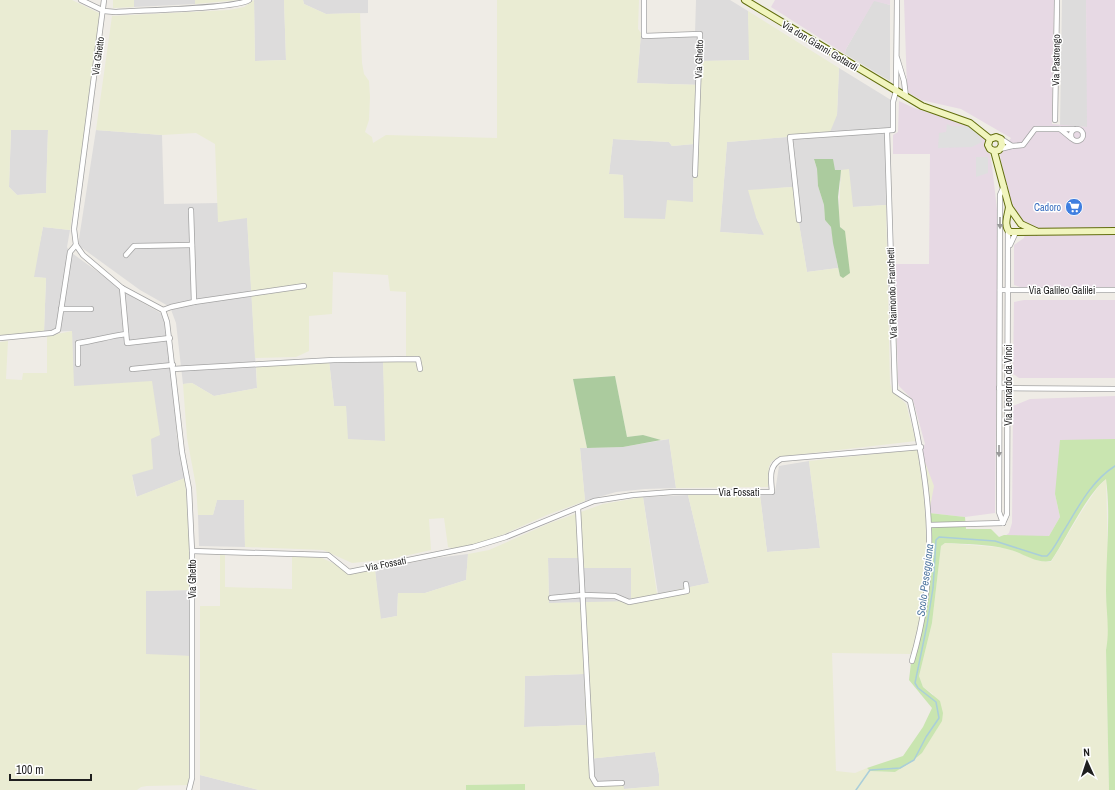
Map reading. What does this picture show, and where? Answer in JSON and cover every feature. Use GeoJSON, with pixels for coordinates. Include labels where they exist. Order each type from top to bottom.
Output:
{"type":"FeatureCollection","features":[{"type":"Feature","properties":{"kind":"main road","name":"Via don Gianni Gottardi"},"geometry":{"type":"LineString","coordinates":[[745,0],[906,97],[922,106],[969,123],[990,139]]}},
{"type":"Feature","properties":{"kind":"main road"},"geometry":{"type":"LineString","coordinates":[[997,150],[988,145],[990,139],[994,136],[1000,138],[1002,143],[997,150],[1009,206],[1021,224],[1036,231]]}},
{"type":"Feature","properties":{"kind":"main road"},"geometry":{"type":"LineString","coordinates":[[1009,206],[1006,226],[1008,230],[1115,231]]}},
{"type":"Feature","properties":{"kind":"main road"},"geometry":{"type":"LineString","coordinates":[[1007,220],[1015,217]]}},
{"type":"Feature","properties":{"kind":"main road"},"geometry":{"type":"LineString","coordinates":[[1017,231],[1021,224]]}},
{"type":"Feature","properties":{"kind":"street"},"geometry":{"type":"LineString","coordinates":[[81,0],[104,11],[218,6],[240,4],[249,0]]}},
{"type":"Feature","properties":{"kind":"street","name":"Via Ghetto"},"geometry":{"type":"LineString","coordinates":[[0,338],[52,333],[58,330],[70,252],[76,245],[74,229],[104,11],[104,0]]}},
{"type":"Feature","properties":{"kind":"street","name":"Via Ghetto"},"geometry":{"type":"LineString","coordinates":[[644,0],[644,36],[700,34],[695,175]]}},
{"type":"Feature","properties":{"kind":"street"},"geometry":{"type":"LineString","coordinates":[[896,91],[897,0]]}},
{"type":"Feature","properties":{"kind":"street","name":"Via Pastrengo"},"geometry":{"type":"LineString","coordinates":[[1055,120],[1057,0]]}},
{"type":"Feature","properties":{"kind":"street"},"geometry":{"type":"LineString","coordinates":[[896,54],[904,81],[906,97]]}},
{"type":"Feature","properties":{"kind":"street","name":"Via Raimondo Franchetti"},"geometry":{"type":"LineString","coordinates":[[896,91],[893,102],[893,130],[887,131],[895,391],[910,401],[921,447]]}},
{"type":"Feature","properties":{"kind":"street"},"geometry":{"type":"LineString","coordinates":[[997,150],[1023,145],[1035,129],[1060,129],[1074,129],[1081,130],[1083,135],[1080,140],[1075,141],[1060,129]]}},
{"type":"Feature","properties":{"kind":"street"},"geometry":{"type":"LineString","coordinates":[[1072,139],[1071,133],[1074,129]]}},
{"type":"Feature","properties":{"kind":"street"},"geometry":{"type":"LineString","coordinates":[[800,220],[790,137],[887,131]]}},
{"type":"Feature","properties":{"kind":"street"},"geometry":{"type":"LineString","coordinates":[[1000,138],[1012,146]]}},
{"type":"Feature","properties":{"kind":"street"},"geometry":{"type":"LineString","coordinates":[[930,525],[994,525],[1003,523],[999,512],[999,388],[1000,195],[1004,185]]}},
{"type":"Feature","properties":{"kind":"street"},"geometry":{"type":"LineString","coordinates":[[192,210],[194,302]]}},
{"type":"Feature","properties":{"kind":"street","name":"Via Leonardo da Vinci"},"geometry":{"type":"LineString","coordinates":[[1003,523],[1007,514],[1009,290],[1008,230]]}},
{"type":"Feature","properties":{"kind":"street","name":"Via Leonardo da Vinci"},"geometry":{"type":"LineString","coordinates":[[1009,246],[1017,231]]}},
{"type":"Feature","properties":{"kind":"street"},"geometry":{"type":"LineString","coordinates":[[76,245],[83,255],[122,288],[163,310],[171,306],[194,302],[304,286]]}},
{"type":"Feature","properties":{"kind":"street"},"geometry":{"type":"LineString","coordinates":[[126,255],[134,246],[192,245]]}},
{"type":"Feature","properties":{"kind":"street"},"geometry":{"type":"LineString","coordinates":[[122,288],[127,343],[170,338]]}},
{"type":"Feature","properties":{"kind":"street","name":"Via Galileo Galilei"},"geometry":{"type":"LineString","coordinates":[[1000,290],[1115,290]]}},
{"type":"Feature","properties":{"kind":"street"},"geometry":{"type":"LineString","coordinates":[[61,309],[91,309]]}},
{"type":"Feature","properties":{"kind":"street","name":"Via Ghetto"},"geometry":{"type":"LineString","coordinates":[[163,310],[168,322],[182,452],[189,489],[192,551],[192,778],[189,790]]}},
{"type":"Feature","properties":{"kind":"street"},"geometry":{"type":"LineString","coordinates":[[78,364],[78,343],[97,341],[102,337],[126,334]]}},
{"type":"Feature","properties":{"kind":"street"},"geometry":{"type":"LineString","coordinates":[[132,369],[334,360],[418,359],[420,369]]}},
{"type":"Feature","properties":{"kind":"street"},"geometry":{"type":"LineString","coordinates":[[999,388],[1115,389]]}},
{"type":"Feature","properties":{"kind":"street"},"geometry":{"type":"LineString","coordinates":[[912,661],[920,635],[928,588],[931,535],[921,447]]}},
{"type":"Feature","properties":{"kind":"street","name":"Via Fossati"},"geometry":{"type":"LineString","coordinates":[[192,551],[328,555],[349,572],[473,547],[506,537],[594,501],[633,495],[673,492],[772,492],[771,468],[774,462],[781,458],[921,447]]}},
{"type":"Feature","properties":{"kind":"street"},"geometry":{"type":"LineString","coordinates":[[578,508],[592,777],[596,784],[622,784]]}},
{"type":"Feature","properties":{"kind":"street"},"geometry":{"type":"LineString","coordinates":[[551,598],[583,595],[615,596],[628,602],[687,591],[686,584]]}},
{"type":"Feature","properties":{"kind":"shaded area"},"geometry":{"type":"Polygon","coordinates":[[[134,0],[195,0],[195,4],[134,7],[134,0]]]}},
{"type":"Feature","properties":{"kind":"shaded area"},"geometry":{"type":"Polygon","coordinates":[[[254,0],[284,0],[286,60],[255,61],[254,0]]]}},
{"type":"Feature","properties":{"kind":"shaded area"},"geometry":{"type":"Polygon","coordinates":[[[303,0],[368,0],[368,13],[326,14],[304,4],[303,0]]]}},
{"type":"Feature","properties":{"kind":"shaded area"},"geometry":{"type":"Polygon","coordinates":[[[696,0],[730,0],[748,11],[750,60],[703,61],[702,85],[637,83],[641,33],[695,34],[696,0]]]}},
{"type":"Feature","properties":{"kind":"shaded area"},"geometry":{"type":"Polygon","coordinates":[[[775,0],[890,0],[890,5],[874,1],[846,49],[845,54],[771,7],[775,0]]]}},
{"type":"Feature","properties":{"kind":"shaded area"},"geometry":{"type":"Polygon","coordinates":[[[874,0],[890,5],[890,81],[845,54],[846,49],[874,0]]]}},
{"type":"Feature","properties":{"kind":"shaded area"},"geometry":{"type":"Polygon","coordinates":[[[904,0],[1054,0],[1052,124],[1087,127],[1086,0],[1115,0],[1115,288],[1023,288],[1014,285],[1014,245],[1024,238],[1027,226],[1016,213],[1010,200],[1002,171],[1000,153],[1011,138],[961,109],[921,100],[909,93],[907,88],[904,0]]]}},
{"type":"Feature","properties":{"kind":"shaded area"},"geometry":{"type":"Polygon","coordinates":[[[1062,0],[1086,0],[1088,127],[1060,126],[1062,0]]]}},
{"type":"Feature","properties":{"kind":"shaded area"},"geometry":{"type":"Polygon","coordinates":[[[839,68],[891,100],[891,128],[885,132],[886,205],[853,207],[835,170],[814,160],[817,169],[818,186],[824,205],[825,220],[831,227],[838,268],[807,272],[793,187],[778,188],[756,217],[765,235],[720,232],[727,142],[799,136],[837,115],[839,68]]]}},
{"type":"Feature","properties":{"kind":"shaded area"},"geometry":{"type":"Polygon","coordinates":[[[899,101],[914,108],[973,127],[987,138],[998,218],[995,513],[965,517],[929,513],[922,449],[925,444],[913,400],[899,386],[898,382],[895,264],[929,264],[930,154],[893,154],[893,135],[898,132],[899,101]]]}},
{"type":"Feature","properties":{"kind":"shaded area"},"geometry":{"type":"Polygon","coordinates":[[[947,124],[951,126],[972,127],[976,130],[982,142],[972,147],[938,148],[939,133],[946,132],[947,124]]]}},
{"type":"Feature","properties":{"kind":"shaded area"},"geometry":{"type":"Polygon","coordinates":[[[48,129],[46,193],[17,195],[9,187],[11,130],[48,129]]]}},
{"type":"Feature","properties":{"kind":"shaded area"},"geometry":{"type":"Polygon","coordinates":[[[96,130],[162,135],[164,204],[218,203],[218,222],[247,217],[257,388],[214,396],[192,383],[183,384],[176,323],[170,307],[140,290],[78,245],[96,130]]]}},
{"type":"Feature","properties":{"kind":"shaded area"},"geometry":{"type":"Polygon","coordinates":[[[613,139],[669,142],[672,146],[694,144],[693,202],[665,219],[624,219],[623,175],[609,174],[613,139]]]}},
{"type":"Feature","properties":{"kind":"shaded area"},"geometry":{"type":"Polygon","coordinates":[[[976,157],[988,157],[988,173],[976,177],[976,157]]]}},
{"type":"Feature","properties":{"kind":"shaded area"},"geometry":{"type":"Polygon","coordinates":[[[43,227],[70,230],[67,247],[69,251],[134,298],[164,315],[172,368],[177,439],[185,478],[137,497],[132,475],[73,386],[72,331],[44,332],[46,278],[33,277],[43,227]]]}},
{"type":"Feature","properties":{"kind":"shaded area"},"geometry":{"type":"Polygon","coordinates":[[[1024,300],[1115,300],[1115,378],[1019,378],[1013,374],[1014,302],[1024,300]]]}},
{"type":"Feature","properties":{"kind":"shaded area"},"geometry":{"type":"Polygon","coordinates":[[[383,359],[386,441],[347,440],[346,407],[334,406],[329,360],[383,359]]]}},
{"type":"Feature","properties":{"kind":"shaded area"},"geometry":{"type":"Polygon","coordinates":[[[1115,396],[1115,439],[1106,440],[1055,494],[1060,517],[1049,536],[1005,536],[1009,533],[1012,523],[1013,406],[1030,399],[1115,396]]]}},
{"type":"Feature","properties":{"kind":"shaded area"},"geometry":{"type":"Polygon","coordinates":[[[669,439],[676,488],[616,492],[585,501],[580,448],[623,447],[669,439]]]}},
{"type":"Feature","properties":{"kind":"shaded area"},"geometry":{"type":"Polygon","coordinates":[[[809,461],[820,548],[767,552],[760,495],[770,495],[775,492],[779,466],[809,461]]]}},
{"type":"Feature","properties":{"kind":"shaded area"},"geometry":{"type":"Polygon","coordinates":[[[688,495],[709,583],[658,594],[643,497],[688,495]]]}},
{"type":"Feature","properties":{"kind":"shaded area"},"geometry":{"type":"Polygon","coordinates":[[[217,500],[244,500],[245,547],[199,546],[198,515],[213,515],[217,500]]]}},
{"type":"Feature","properties":{"kind":"shaded area"},"geometry":{"type":"Polygon","coordinates":[[[468,554],[466,580],[425,593],[398,593],[397,616],[380,619],[375,570],[435,558],[468,554]]]}},
{"type":"Feature","properties":{"kind":"shaded area"},"geometry":{"type":"Polygon","coordinates":[[[548,558],[583,558],[583,568],[631,568],[631,602],[549,603],[548,558]]]}},
{"type":"Feature","properties":{"kind":"shaded area"},"geometry":{"type":"Polygon","coordinates":[[[190,590],[191,656],[146,655],[146,591],[190,590]]]}},
{"type":"Feature","properties":{"kind":"shaded area"},"geometry":{"type":"Polygon","coordinates":[[[584,674],[586,725],[524,727],[525,676],[584,674]]]}},
{"type":"Feature","properties":{"kind":"shaded area"},"geometry":{"type":"Polygon","coordinates":[[[655,752],[659,774],[659,786],[624,789],[592,782],[588,759],[655,752]]]}},
{"type":"Feature","properties":{"kind":"shaded area"},"geometry":{"type":"Polygon","coordinates":[[[200,775],[259,790],[200,790],[200,775]]]}},
{"type":"Feature","properties":{"kind":"green space"},"geometry":{"type":"Polygon","coordinates":[[[0,0],[72,0],[103,15],[70,230],[43,227],[34,277],[46,278],[44,332],[0,337],[0,0]],[[11,130],[9,187],[17,195],[46,193],[48,130],[11,130]]]}},
{"type":"Feature","properties":{"kind":"green space"},"geometry":{"type":"Polygon","coordinates":[[[113,0],[134,0],[134,7],[113,8],[113,0]]]}},
{"type":"Feature","properties":{"kind":"green space"},"geometry":{"type":"Polygon","coordinates":[[[195,0],[239,0],[195,4],[195,0]]]}},
{"type":"Feature","properties":{"kind":"green space"},"geometry":{"type":"Polygon","coordinates":[[[254,0],[255,61],[286,60],[284,0],[303,0],[304,4],[326,14],[360,13],[362,63],[364,74],[369,81],[370,97],[369,120],[365,132],[372,137],[373,143],[386,135],[497,138],[497,0],[639,0],[638,29],[641,33],[637,83],[701,85],[702,61],[749,60],[748,11],[839,68],[837,115],[830,132],[806,137],[799,136],[727,142],[720,232],[764,235],[756,217],[748,190],[793,187],[807,272],[838,268],[840,276],[845,231],[840,227],[839,212],[841,170],[849,169],[853,207],[886,205],[890,383],[892,390],[906,404],[916,441],[778,457],[771,462],[769,467],[768,487],[676,488],[669,439],[661,440],[643,435],[627,437],[615,376],[573,379],[587,448],[580,448],[585,501],[547,515],[486,542],[455,549],[448,547],[444,518],[429,519],[431,550],[391,559],[352,563],[323,550],[245,547],[244,500],[217,500],[213,515],[198,515],[196,486],[187,438],[183,384],[192,383],[214,396],[257,388],[256,361],[329,360],[334,406],[346,406],[348,439],[385,441],[383,359],[406,359],[406,292],[390,291],[388,275],[333,272],[332,314],[309,316],[309,351],[296,357],[255,358],[247,218],[218,222],[215,144],[196,133],[162,135],[96,130],[112,16],[229,10],[244,7],[254,0]],[[613,139],[609,174],[623,175],[624,218],[665,219],[667,200],[693,202],[694,144],[672,146],[669,142],[613,139]]]}},
{"type":"Feature","properties":{"kind":"green space"},"geometry":{"type":"Polygon","coordinates":[[[814,159],[833,159],[835,170],[841,170],[838,197],[840,227],[845,231],[850,273],[843,278],[840,276],[831,227],[825,220],[824,205],[818,186],[817,169],[814,159]]]}},
{"type":"Feature","properties":{"kind":"green space"},"geometry":{"type":"Polygon","coordinates":[[[72,331],[74,386],[152,381],[160,435],[151,439],[153,469],[132,475],[136,497],[185,478],[190,550],[190,590],[146,591],[146,654],[191,656],[191,785],[147,786],[141,787],[137,790],[0,790],[0,342],[8,341],[6,379],[22,380],[23,373],[47,373],[47,336],[72,331]]]}},
{"type":"Feature","properties":{"kind":"green space"},"geometry":{"type":"Polygon","coordinates":[[[615,376],[627,437],[643,435],[661,440],[623,447],[587,448],[573,379],[615,376]]]}},
{"type":"Feature","properties":{"kind":"green space"},"geometry":{"type":"Polygon","coordinates":[[[1115,439],[1115,790],[1109,790],[1106,650],[1108,635],[1106,591],[1108,507],[1106,479],[1091,495],[1051,561],[1039,561],[1013,550],[992,546],[945,543],[941,546],[932,623],[919,676],[923,687],[940,701],[943,713],[942,721],[922,753],[911,762],[895,772],[870,771],[867,768],[903,756],[923,727],[932,708],[909,680],[912,654],[927,596],[929,513],[965,517],[966,529],[991,529],[999,537],[1004,535],[1049,536],[1060,517],[1055,494],[1060,440],[1115,439]]]}},
{"type":"Feature","properties":{"kind":"green space"},"geometry":{"type":"Polygon","coordinates":[[[920,449],[934,486],[929,513],[927,596],[912,654],[832,653],[836,771],[855,773],[867,768],[870,771],[895,772],[922,753],[937,729],[933,694],[923,687],[919,676],[932,623],[941,546],[945,543],[1009,549],[1039,561],[1051,562],[1082,511],[1098,487],[1106,479],[1108,558],[1106,590],[1109,637],[1106,650],[1109,790],[525,790],[525,784],[466,785],[466,790],[259,790],[200,775],[200,606],[220,606],[220,554],[225,554],[225,587],[292,589],[292,556],[322,558],[350,571],[375,570],[381,619],[397,616],[398,593],[425,593],[466,580],[468,554],[489,550],[550,523],[603,504],[643,497],[657,594],[709,583],[688,495],[760,495],[767,552],[820,548],[809,461],[920,449]],[[548,558],[549,603],[631,601],[631,568],[583,568],[583,558],[548,558]],[[584,674],[525,676],[524,727],[586,725],[584,674]],[[655,752],[588,759],[592,782],[623,783],[624,789],[659,786],[659,774],[655,752]]]}},
{"type":"Feature","properties":{"kind":"green space"},"geometry":{"type":"Polygon","coordinates":[[[525,784],[525,790],[466,790],[466,785],[525,784]]]}},
{"type":"Feature","properties":{"kind":"waterway","name":"Scolo Peseggiana"},"geometry":{"type":"LineString","coordinates":[[856,790],[870,770],[900,768],[914,760],[926,737],[939,718],[936,702],[918,688],[915,683],[933,588],[936,540],[939,537],[995,541],[1042,556],[1047,556],[1079,505],[1098,480],[1115,466]]}},
{"type":"Feature","properties":{"kind":"place","name":"Cadoro"},"geometry":{"type":"Point","coordinates":[1074,207]}}]}
